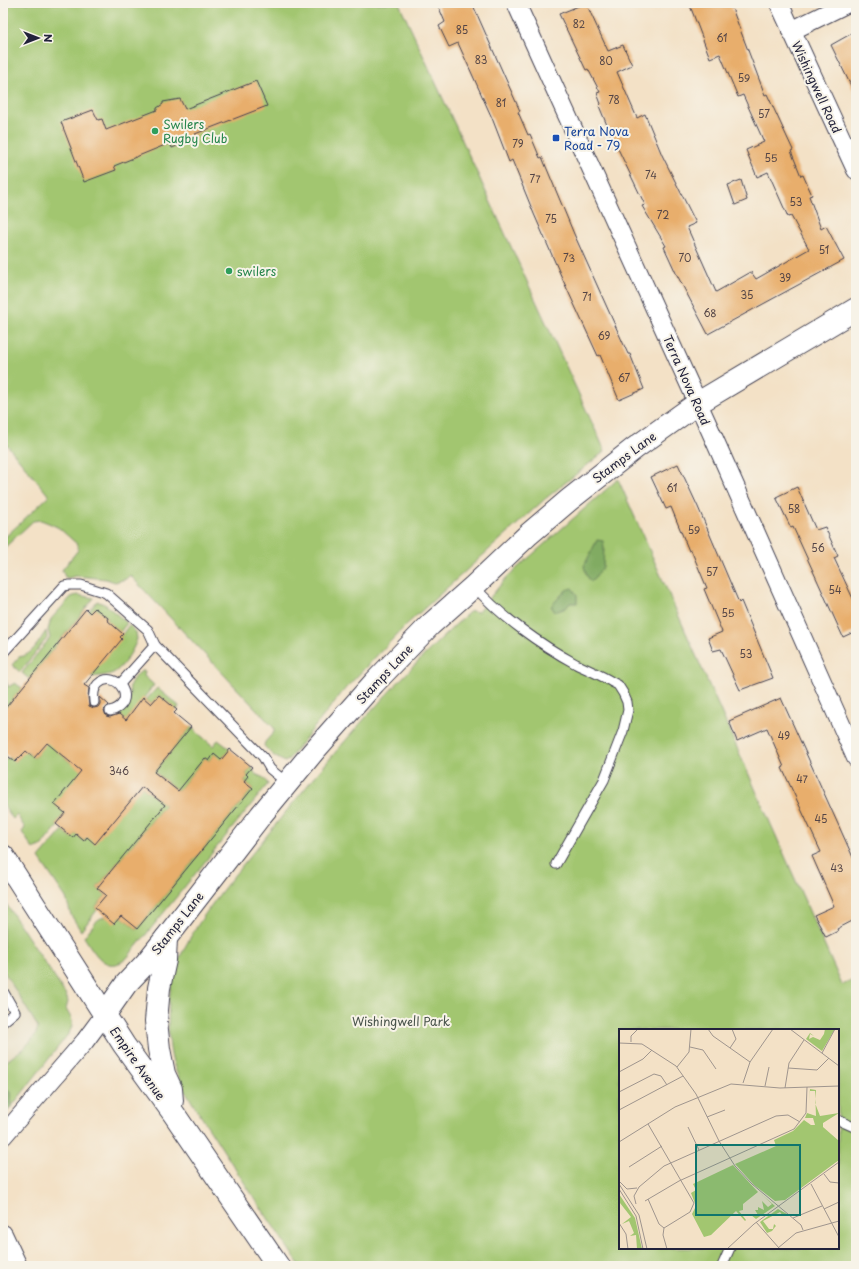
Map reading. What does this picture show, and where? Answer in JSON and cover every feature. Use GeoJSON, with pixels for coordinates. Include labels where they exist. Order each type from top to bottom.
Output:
{"type":"FeatureCollection","features":[{"type":"Feature","properties":{"kind":"street","name":"Terra Nova Road"},"geometry":{"type":"LineString","coordinates":[[516,3],[698,403],[856,758]]}},
{"type":"Feature","properties":{"kind":"street","name":"Wishingwell Road"},"geometry":{"type":"LineString","coordinates":[[780,3],[856,170]]}},
{"type":"Feature","properties":{"kind":"street"},"geometry":{"type":"LineString","coordinates":[[792,31],[848,3]]}},
{"type":"Feature","properties":{"kind":"street","name":"Stamps Lane"},"geometry":{"type":"LineString","coordinates":[[3,1136],[85,1042],[126,984],[146,963],[287,783],[374,683],[430,625],[529,534],[574,495],[648,438],[698,403],[856,309]]}},
{"type":"Feature","properties":{"kind":"street","name":"Empire Avenue"},"geometry":{"type":"LineString","coordinates":[[3,856],[124,1044],[278,1266]]}},
{"type":"Feature","properties":{"kind":"street"},"geometry":{"type":"LineString","coordinates":[[166,938],[165,960],[159,988],[156,1021],[159,1049],[164,1074],[171,1089],[174,1114]]}},
{"type":"Feature","properties":{"kind":"street"},"geometry":{"type":"LineString","coordinates":[[3,1234],[18,1266]]}},
{"type":"Feature","properties":{"kind":"lane"},"geometry":{"type":"LineString","coordinates":[[3,652],[64,586],[81,585],[106,592],[148,630],[155,645],[263,757],[270,769],[287,783]]}},
{"type":"Feature","properties":{"kind":"lane"},"geometry":{"type":"LineString","coordinates":[[474,586],[495,608],[534,637],[578,665],[612,682],[620,689],[627,702],[628,710],[626,721],[604,780],[556,864]]}},
{"type":"Feature","properties":{"kind":"lane"},"geometry":{"type":"LineString","coordinates":[[120,684],[155,645]]}},
{"type":"Feature","properties":{"kind":"lane"},"geometry":{"type":"LineString","coordinates":[[94,702],[94,690],[100,682],[110,680],[120,684],[123,688],[124,698],[120,707],[110,712]]}},
{"type":"Feature","properties":{"kind":"lane"},"geometry":{"type":"LineString","coordinates":[[3,991],[15,1012],[3,1022]]}},
{"type":"Feature","properties":{"kind":"lane"},"geometry":{"type":"LineString","coordinates":[[839,1120],[856,1128]]}},
{"type":"Feature","properties":{"kind":"lane"},"geometry":{"type":"LineString","coordinates":[[722,1266],[730,1249]]}},
{"type":"Feature","properties":{"kind":"shaded area"},"geometry":{"type":"Polygon","coordinates":[[[3,967],[66,995],[68,1002],[66,1009],[73,1021],[69,1033],[3,1117],[3,967]]]}},
{"type":"Feature","properties":{"kind":"green space"},"geometry":{"type":"Polygon","coordinates":[[[3,3],[399,3],[605,451],[545,499],[406,625],[345,689],[285,762],[274,756],[264,746],[265,742],[274,732],[274,728],[130,575],[126,579],[115,582],[97,578],[76,576],[68,578],[65,577],[62,570],[78,550],[78,545],[59,528],[41,520],[33,521],[3,549],[3,539],[49,496],[3,440],[3,3]]]}},
{"type":"Feature","properties":{"kind":"green space","name":"Wishingwell Park"},"geometry":{"type":"Polygon","coordinates":[[[618,479],[842,985],[856,979],[856,1266],[300,1266],[185,1090],[172,1059],[168,1011],[171,985],[177,964],[194,931],[228,883],[336,751],[386,695],[439,640],[471,611],[478,612],[507,577],[618,479]]]}},
{"type":"Feature","properties":{"kind":"green space"},"geometry":{"type":"Polygon","coordinates":[[[597,540],[603,541],[603,567],[591,582],[587,576],[584,566],[597,540]]]}},
{"type":"Feature","properties":{"kind":"green space"},"geometry":{"type":"Polygon","coordinates":[[[572,588],[577,595],[577,603],[570,603],[566,608],[555,612],[551,606],[566,590],[572,588]]]}},
{"type":"Feature","properties":{"kind":"green space"},"geometry":{"type":"Polygon","coordinates":[[[77,595],[94,598],[29,679],[22,673],[50,638],[48,630],[51,619],[71,597],[77,595]]]}},
{"type":"Feature","properties":{"kind":"green space"},"geometry":{"type":"Polygon","coordinates":[[[97,601],[106,605],[127,623],[120,632],[107,620],[108,618],[95,608],[91,613],[89,611],[97,601]]]}},
{"type":"Feature","properties":{"kind":"green space"},"geometry":{"type":"Polygon","coordinates":[[[129,625],[136,632],[137,639],[131,653],[124,663],[117,671],[113,673],[91,677],[129,625]]]}},
{"type":"Feature","properties":{"kind":"green space"},"geometry":{"type":"Polygon","coordinates":[[[46,631],[47,638],[20,672],[12,665],[19,657],[28,654],[31,651],[46,631]]]}},
{"type":"Feature","properties":{"kind":"green space"},"geometry":{"type":"Polygon","coordinates":[[[142,671],[145,671],[144,676],[154,685],[108,743],[94,732],[106,716],[115,715],[125,708],[128,704],[132,682],[136,675],[142,671]]]}},
{"type":"Feature","properties":{"kind":"green space"},"geometry":{"type":"Polygon","coordinates":[[[4,675],[8,687],[15,683],[22,688],[3,711],[3,677],[4,675]]]}},
{"type":"Feature","properties":{"kind":"green space"},"geometry":{"type":"Polygon","coordinates":[[[157,688],[179,706],[177,710],[159,695],[152,704],[146,700],[157,688]]]}},
{"type":"Feature","properties":{"kind":"green space"},"geometry":{"type":"Polygon","coordinates":[[[63,722],[55,749],[71,763],[96,753],[55,804],[65,813],[56,824],[58,826],[41,846],[33,849],[22,832],[25,828],[17,815],[13,819],[3,804],[3,759],[10,758],[15,762],[25,751],[34,758],[63,722]]]}},
{"type":"Feature","properties":{"kind":"green space"},"geometry":{"type":"Polygon","coordinates":[[[191,727],[213,746],[218,740],[230,749],[221,760],[214,754],[209,761],[205,758],[178,791],[156,773],[150,777],[191,727]]]}},
{"type":"Feature","properties":{"kind":"green space"},"geometry":{"type":"Polygon","coordinates":[[[252,767],[255,774],[264,778],[268,784],[127,958],[120,963],[113,964],[101,960],[84,937],[99,919],[107,917],[121,916],[137,929],[253,788],[244,781],[248,776],[246,774],[252,767]]]}},
{"type":"Feature","properties":{"kind":"green space"},"geometry":{"type":"Polygon","coordinates":[[[142,787],[165,805],[97,888],[106,895],[95,908],[97,910],[81,931],[71,915],[66,898],[39,858],[63,830],[72,838],[76,834],[84,841],[142,787]]]}},
{"type":"Feature","properties":{"kind":"green space"},"geometry":{"type":"Polygon","coordinates":[[[3,899],[66,995],[68,1002],[66,1009],[72,1023],[69,1033],[12,1106],[7,1088],[3,1083],[3,1064],[29,1043],[38,1027],[3,970],[3,899]]]}},
{"type":"Feature","properties":{"kind":"green space"},"geometry":{"type":"Polygon","coordinates":[[[3,1083],[10,1092],[12,1106],[3,1117],[3,1083]]]}},
{"type":"Feature","properties":{"kind":"building"},"geometry":{"type":"Polygon","coordinates":[[[437,3],[472,3],[520,111],[518,112],[528,135],[530,134],[540,158],[542,157],[574,234],[628,354],[630,354],[644,389],[619,400],[600,355],[598,356],[562,278],[512,160],[509,162],[492,118],[458,43],[449,47],[439,26],[445,22],[437,3]]]}},
{"type":"Feature","properties":{"kind":"building"},"geometry":{"type":"Polygon","coordinates":[[[586,3],[608,51],[623,45],[632,65],[617,72],[637,118],[645,114],[662,155],[696,223],[687,227],[716,292],[751,272],[756,279],[809,249],[791,216],[788,217],[768,172],[757,177],[746,150],[764,142],[743,95],[738,97],[720,54],[710,58],[689,3],[730,3],[765,95],[767,94],[793,150],[791,151],[801,176],[803,175],[812,195],[809,196],[821,229],[826,226],[844,260],[708,334],[676,273],[664,247],[666,246],[642,206],[645,205],[599,106],[601,104],[597,93],[600,92],[588,69],[586,70],[559,14],[586,3]]]}},
{"type":"Feature","properties":{"kind":"building"},"geometry":{"type":"Polygon","coordinates":[[[856,31],[856,96],[831,45],[856,31]]]}},
{"type":"Feature","properties":{"kind":"building","name":"Swilers Rugby Club"},"geometry":{"type":"Polygon","coordinates":[[[256,81],[267,106],[195,134],[196,139],[172,148],[170,143],[114,166],[116,170],[84,182],[61,122],[93,110],[98,120],[102,119],[106,130],[157,110],[163,102],[180,99],[185,109],[256,81]]]}},
{"type":"Feature","properties":{"kind":"building"},"geometry":{"type":"Polygon","coordinates":[[[741,180],[747,200],[735,205],[728,185],[741,180]]]}},
{"type":"Feature","properties":{"kind":"building"},"geometry":{"type":"Polygon","coordinates":[[[678,464],[739,603],[741,601],[773,678],[740,690],[721,649],[713,651],[708,638],[722,632],[704,589],[707,588],[691,550],[689,551],[671,507],[666,509],[651,477],[678,464]]]}},
{"type":"Feature","properties":{"kind":"building"},"geometry":{"type":"Polygon","coordinates":[[[797,487],[816,530],[825,527],[838,556],[834,558],[856,605],[856,631],[843,637],[793,527],[791,528],[776,497],[797,487]]]}},
{"type":"Feature","properties":{"kind":"building"},"geometry":{"type":"Polygon","coordinates":[[[95,608],[108,618],[107,620],[123,634],[120,637],[122,639],[84,685],[89,688],[89,706],[94,708],[98,707],[100,704],[100,697],[109,705],[104,710],[106,716],[110,717],[119,714],[126,720],[143,697],[151,704],[159,695],[177,710],[174,713],[191,727],[154,772],[178,791],[205,758],[209,761],[214,754],[221,760],[230,749],[252,767],[246,774],[248,776],[244,781],[253,788],[137,929],[121,916],[114,924],[95,908],[106,895],[97,888],[165,805],[142,787],[95,844],[87,837],[84,841],[76,834],[73,838],[56,824],[65,813],[54,804],[81,771],[47,743],[34,758],[26,751],[15,762],[3,752],[3,711],[86,609],[90,613],[95,608]]]}},
{"type":"Feature","properties":{"kind":"building"},"geometry":{"type":"Polygon","coordinates":[[[781,698],[856,864],[856,919],[837,929],[838,931],[826,937],[814,915],[834,906],[812,856],[821,852],[782,768],[784,767],[767,728],[737,741],[729,721],[781,698]]]}},
{"type":"Feature","properties":{"kind":"place","name":"Swilers Rugby Club"},"geometry":{"type":"Point","coordinates":[155,131]}},
{"type":"Feature","properties":{"kind":"place","name":"Terra Nova Road - 79"},"geometry":{"type":"Point","coordinates":[556,138]}},
{"type":"Feature","properties":{"kind":"place","name":"swilers"},"geometry":{"type":"Point","coordinates":[229,271]}}]}
